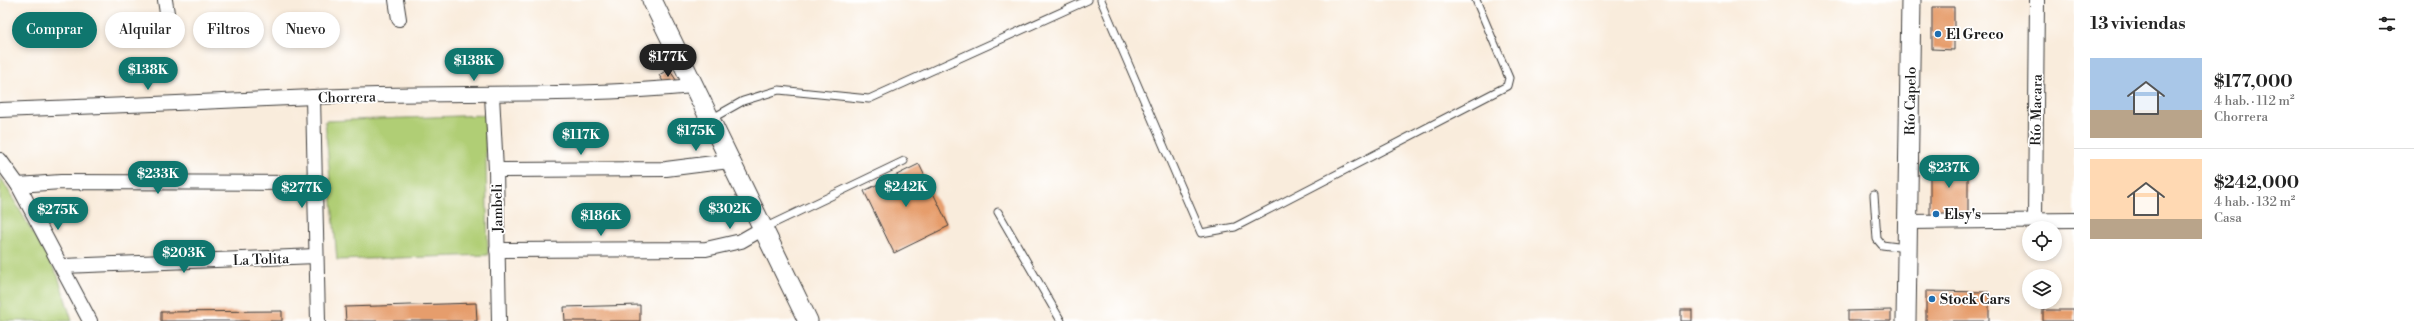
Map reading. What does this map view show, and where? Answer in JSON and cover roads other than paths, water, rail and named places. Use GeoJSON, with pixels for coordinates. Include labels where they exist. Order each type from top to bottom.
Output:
{"type":"FeatureCollection","features":[{"type":"Feature","properties":{"kind":"main road"},"geometry":{"type":"LineString","coordinates":[[652,0],[762,230],[809,319]]}},
{"type":"Feature","properties":{"kind":"main road","name":"Río Capelo"},"geometry":{"type":"LineString","coordinates":[[1906,321],[1909,222],[1911,0]]}},
{"type":"Feature","properties":{"kind":"street"},"geometry":{"type":"LineString","coordinates":[[165,0],[167,12]]}},
{"type":"Feature","properties":{"kind":"street"},"geometry":{"type":"LineString","coordinates":[[396,0],[399,19]]}},
{"type":"Feature","properties":{"kind":"street","name":"Río Macara"},"geometry":{"type":"LineString","coordinates":[[2035,219],[2037,0]]}},
{"type":"Feature","properties":{"kind":"street","name":"Chorrera"},"geometry":{"type":"LineString","coordinates":[[0,110],[313,97],[492,95],[653,90],[693,86]]}},
{"type":"Feature","properties":{"kind":"street","name":"Jambeli"},"geometry":{"type":"LineString","coordinates":[[492,95],[496,170],[499,321]]}},
{"type":"Feature","properties":{"kind":"street"},"geometry":{"type":"LineString","coordinates":[[313,97],[318,321]]}},
{"type":"Feature","properties":{"kind":"street"},"geometry":{"type":"LineString","coordinates":[[0,160],[18,185],[63,266],[90,321]]}},
{"type":"Feature","properties":{"kind":"street"},"geometry":{"type":"LineString","coordinates":[[496,170],[666,169],[729,161]]}},
{"type":"Feature","properties":{"kind":"street"},"geometry":{"type":"LineString","coordinates":[[18,185],[61,182],[314,183]]}},
{"type":"Feature","properties":{"kind":"street"},"geometry":{"type":"LineString","coordinates":[[1909,222],[2035,219],[2074,220]]}},
{"type":"Feature","properties":{"kind":"street"},"geometry":{"type":"LineString","coordinates":[[497,250],[706,249],[741,241],[762,230]]}},
{"type":"Feature","properties":{"kind":"street","name":"La Tolita"},"geometry":{"type":"LineString","coordinates":[[63,266],[316,256]]}},
{"type":"Feature","properties":{"kind":"lane"},"geometry":{"type":"LineString","coordinates":[[710,120],[743,101],[779,90],[869,99],[1088,0]]}},
{"type":"Feature","properties":{"kind":"lane"},"geometry":{"type":"LineString","coordinates":[[1101,0],[1201,233],[1235,227],[1507,86],[1508,78],[1476,0]]}},
{"type":"Feature","properties":{"kind":"lane"},"geometry":{"type":"LineString","coordinates":[[762,230],[793,213],[904,161]]}},
{"type":"Feature","properties":{"kind":"lane"},"geometry":{"type":"LineString","coordinates":[[1874,195],[1877,240],[1882,245],[1908,248]]}},
{"type":"Feature","properties":{"kind":"lane"},"geometry":{"type":"LineString","coordinates":[[998,212],[1060,321]]}},
{"type":"Feature","properties":{"kind":"place","name":"El Greco"},"geometry":{"type":"Point","coordinates":[1938,34]}},
{"type":"Feature","properties":{"kind":"place","name":"Elsy's"},"geometry":{"type":"Point","coordinates":[1936,214]}},
{"type":"Feature","properties":{"kind":"place","name":"Stock Cars"},"geometry":{"type":"Point","coordinates":[1932,299]}}]}
